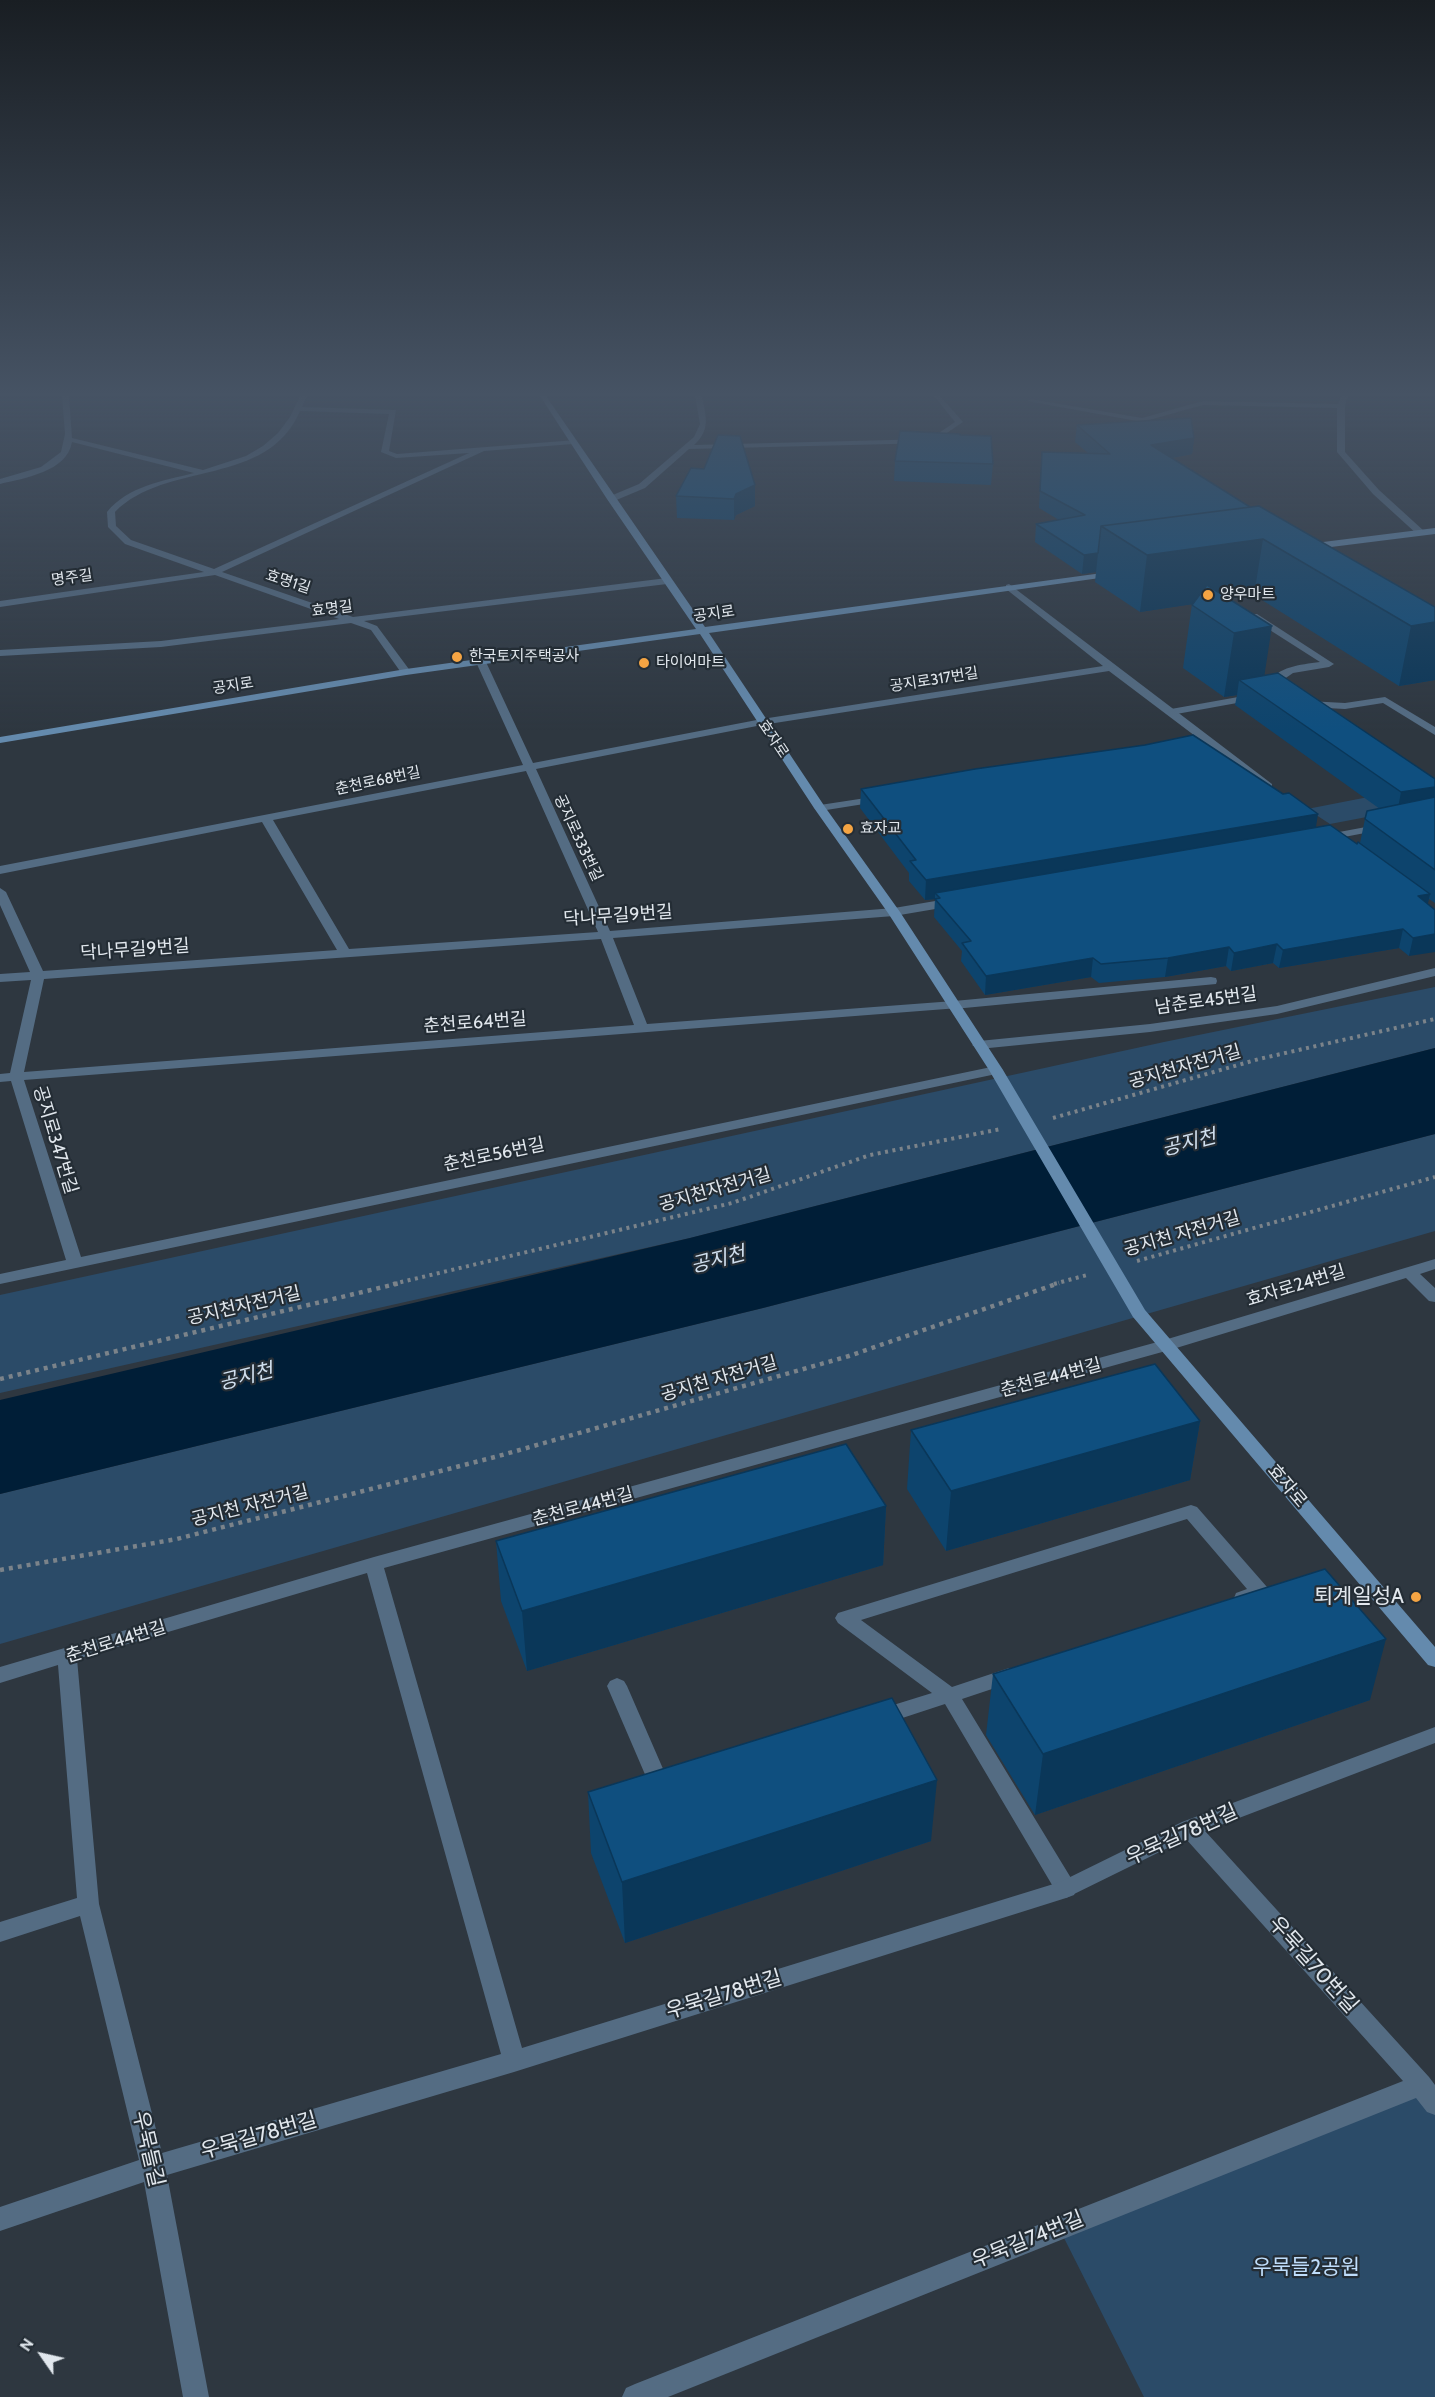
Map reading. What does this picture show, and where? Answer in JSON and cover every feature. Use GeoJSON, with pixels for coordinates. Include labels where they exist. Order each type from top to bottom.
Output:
{"type":"FeatureCollection","features":[{"type":"Feature","properties":{"kind":"street","name":"효명1길"},"geometry":{"type":"LineString","coordinates":[[115,508],[111,512],[112,527],[128,542],[357,621]]}},
{"type":"Feature","properties":{"kind":"street","name":"명주길"},"geometry":{"type":"LineString","coordinates":[[0,604],[213,573],[355,508]]}},
{"type":"Feature","properties":{"kind":"street","name":"효자로"},"geometry":{"type":"LineString","coordinates":[[617,508],[703,630],[820,808],[894,912],[999,1076],[1139,1313],[1435,1660]]}},
{"type":"Feature","properties":{"kind":"street"},"geometry":{"type":"LineString","coordinates":[[1393,508],[1421,533]]}},
{"type":"Feature","properties":{"kind":"street"},"geometry":{"type":"LineString","coordinates":[[1300,548],[1435,531]]}},
{"type":"Feature","properties":{"kind":"street","name":"공지로"},"geometry":{"type":"LineString","coordinates":[[0,740],[406,672],[1129,571]]}},
{"type":"Feature","properties":{"kind":"street","name":"효명길"},"geometry":{"type":"LineString","coordinates":[[0,653],[161,644],[667,581]]}},
{"type":"Feature","properties":{"kind":"street"},"geometry":{"type":"LineString","coordinates":[[1009,587],[1111,668],[1171,712],[1206,745],[1278,793]]}},
{"type":"Feature","properties":{"kind":"street"},"geometry":{"type":"LineString","coordinates":[[1252,614],[1329,664],[1282,673],[1274,678],[1272,684],[1288,697]]}},
{"type":"Feature","properties":{"kind":"street"},"geometry":{"type":"LineString","coordinates":[[357,621],[374,628],[406,672]]}},
{"type":"Feature","properties":{"kind":"street","name":"공지로333번길"},"geometry":{"type":"LineString","coordinates":[[481,662],[606,935],[642,1029]]}},
{"type":"Feature","properties":{"kind":"street","name":"공지로317번길"},"geometry":{"type":"LineString","coordinates":[[762,722],[1111,668]]}},
{"type":"Feature","properties":{"kind":"street"},"geometry":{"type":"LineString","coordinates":[[1171,712],[1288,697],[1329,707],[1385,699],[1435,732]]}},
{"type":"Feature","properties":{"kind":"street","name":"춘천로68번길"},"geometry":{"type":"LineString","coordinates":[[0,870],[762,722]]}},
{"type":"Feature","properties":{"kind":"street"},"geometry":{"type":"LineString","coordinates":[[820,808],[889,797]]}},
{"type":"Feature","properties":{"kind":"street"},"geometry":{"type":"LineString","coordinates":[[266,819],[345,953]]}},
{"type":"Feature","properties":{"kind":"street"},"geometry":{"type":"LineString","coordinates":[[1311,840],[1390,826]]}},
{"type":"Feature","properties":{"kind":"street"},"geometry":{"type":"LineString","coordinates":[[0,892],[38,975]]}},
{"type":"Feature","properties":{"kind":"street","name":"닥나무길9번길"},"geometry":{"type":"LineString","coordinates":[[0,978],[894,912],[962,900]]}},
{"type":"Feature","properties":{"kind":"street","name":"남춘로45번길"},"geometry":{"type":"LineString","coordinates":[[979,1045],[1150,1028],[1277,1010],[1435,972]]}},
{"type":"Feature","properties":{"kind":"street","name":"공지로347번길"},"geometry":{"type":"LineString","coordinates":[[38,975],[16,1076],[75,1263]]}},
{"type":"Feature","properties":{"kind":"street","name":"남춘로45번길"},"geometry":{"type":"LineString","coordinates":[[954,1005],[1211,981]]}},
{"type":"Feature","properties":{"kind":"street","name":"춘천로64번길"},"geometry":{"type":"LineString","coordinates":[[0,1078],[954,1005]]}},
{"type":"Feature","properties":{"kind":"street","name":"춘천로56번길"},"geometry":{"type":"LineString","coordinates":[[0,1279],[999,1076]]}},
{"type":"Feature","properties":{"kind":"street","name":"효자로24번길"},"geometry":{"type":"LineString","coordinates":[[1167,1346],[1435,1264]]}},
{"type":"Feature","properties":{"kind":"street"},"geometry":{"type":"LineString","coordinates":[[1409,1272],[1435,1298]]}},
{"type":"Feature","properties":{"kind":"street","name":"춘천로44번길"},"geometry":{"type":"LineString","coordinates":[[0,1675],[374,1564],[1167,1346]]}},
{"type":"Feature","properties":{"kind":"street"},"geometry":{"type":"LineString","coordinates":[[1066,1889],[950,1696],[844,1618],[1191,1511],[1260,1592],[1226,1603]]}},
{"type":"Feature","properties":{"kind":"street"},"geometry":{"type":"LineString","coordinates":[[374,1564],[514,2061]]}},
{"type":"Feature","properties":{"kind":"street","name":"우묵들길"},"geometry":{"type":"LineString","coordinates":[[66,1656],[88,1904],[153,2167],[196,2397]]}},
{"type":"Feature","properties":{"kind":"street"},"geometry":{"type":"LineString","coordinates":[[860,1723],[1027,1670]]}},
{"type":"Feature","properties":{"kind":"street"},"geometry":{"type":"LineString","coordinates":[[617,1686],[660,1786],[682,1779]]}},
{"type":"Feature","properties":{"kind":"street","name":"우묵길78번길"},"geometry":{"type":"LineString","coordinates":[[0,2219],[153,2167],[514,2061],[1066,1889],[1189,1828],[1435,1735]]}},
{"type":"Feature","properties":{"kind":"street","name":"우묵길70번길"},"geometry":{"type":"LineString","coordinates":[[1189,1828],[1428,2094]]}},
{"type":"Feature","properties":{"kind":"street"},"geometry":{"type":"LineString","coordinates":[[0,1932],[88,1904]]}},
{"type":"Feature","properties":{"kind":"street","name":"우묵길74번길"},"geometry":{"type":"LineString","coordinates":[[635,2397],[1428,2094]]}},
{"type":"Feature","properties":{"kind":"path","name":"공지천자전거길"},"geometry":{"type":"LineString","coordinates":[[1045,1120],[1259,1059],[1435,1019]]}},
{"type":"Feature","properties":{"kind":"path","name":"공지천자전거길"},"geometry":{"type":"LineString","coordinates":[[0,1379],[732,1203],[870,1155],[1010,1127]]}},
{"type":"Feature","properties":{"kind":"path","name":"공지천 자전거길"},"geometry":{"type":"LineString","coordinates":[[1125,1264],[1435,1177]]}},
{"type":"Feature","properties":{"kind":"path","name":"공지천 자전거길"},"geometry":{"type":"LineString","coordinates":[[0,1570],[177,1539],[495,1457],[849,1356],[1045,1287],[1091,1274]]}},
{"type":"Feature","properties":{"kind":"green space"},"geometry":{"type":"Polygon","coordinates":[[[1435,784],[1435,804],[1330,824],[1307,809],[1435,784]]]}},
{"type":"Feature","properties":{"kind":"green space"},"geometry":{"type":"Polygon","coordinates":[[[1435,987],[1435,1048],[690,1238],[0,1393],[0,1295],[1164,1042],[1435,987]]]}},
{"type":"Feature","properties":{"kind":"green space"},"geometry":{"type":"Polygon","coordinates":[[[1435,1134],[1435,1231],[0,1644],[0,1494],[763,1308],[1435,1134]]]}},
{"type":"Feature","properties":{"kind":"green space","name":"우묵들2공원"},"geometry":{"type":"Polygon","coordinates":[[[1421,2085],[1435,2104],[1435,2397],[1144,2397],[1059,2228],[1421,2085]]]}},
{"type":"Feature","properties":{"kind":"water","name":"공지천"},"geometry":{"type":"Polygon","coordinates":[[[1435,1048],[1435,1134],[763,1308],[0,1494],[0,1400],[690,1238],[1435,1048]]]}},
{"type":"Feature","properties":{"kind":"building"},"geometry":{"type":"Polygon","coordinates":[[[1072,508],[1243,508],[1101,526],[1098,553],[1084,555],[1036,524],[1085,515],[1072,508]]]}},
{"type":"Feature","properties":{"kind":"building"},"geometry":{"type":"Polygon","coordinates":[[[1244,508],[1262,508],[1435,607],[1435,622],[1411,626],[1263,539],[1147,555],[1101,526],[1244,508]]]}},
{"type":"Feature","properties":{"kind":"building"},"geometry":{"type":"Polygon","coordinates":[[[1207,585],[1272,626],[1234,633],[1192,605],[1207,585]]]}},
{"type":"Feature","properties":{"kind":"building"},"geometry":{"type":"Polygon","coordinates":[[[1278,673],[1435,779],[1435,787],[1401,792],[1239,680],[1278,673]]]}},
{"type":"Feature","properties":{"kind":"building"},"geometry":{"type":"Polygon","coordinates":[[[1193,735],[1283,794],[1289,793],[1318,814],[926,880],[910,861],[916,860],[861,789],[975,769],[1145,745],[1193,735]]]}},
{"type":"Feature","properties":{"kind":"building"},"geometry":{"type":"Polygon","coordinates":[[[1435,797],[1435,870],[1365,819],[1367,811],[1435,797]]]}},
{"type":"Feature","properties":{"kind":"building"},"geometry":{"type":"Polygon","coordinates":[[[1330,825],[1357,844],[1358,842],[1430,894],[1418,896],[1435,910],[1435,934],[1413,938],[1403,929],[1283,950],[1277,944],[1234,953],[1229,947],[1168,958],[1101,964],[1093,958],[986,976],[962,943],[971,941],[935,899],[940,898],[935,893],[1330,825]]]}},
{"type":"Feature","properties":{"kind":"building"},"geometry":{"type":"Polygon","coordinates":[[[1155,1364],[1200,1421],[951,1491],[911,1430],[1155,1364]]]}},
{"type":"Feature","properties":{"kind":"building"},"geometry":{"type":"Polygon","coordinates":[[[846,1444],[886,1506],[522,1611],[496,1541],[846,1444]]]}},
{"type":"Feature","properties":{"kind":"building"},"geometry":{"type":"Polygon","coordinates":[[[1325,1569],[1386,1639],[1043,1754],[993,1674],[1325,1569]]]}},
{"type":"Feature","properties":{"kind":"building"},"geometry":{"type":"Polygon","coordinates":[[[892,1698],[937,1780],[622,1882],[588,1792],[892,1698]]]}},
{"type":"Feature","properties":{"kind":"place","name":"양우마트"},"geometry":{"type":"Point","coordinates":[1208,595]}},
{"type":"Feature","properties":{"kind":"place","name":"한국토지주택공사"},"geometry":{"type":"Point","coordinates":[457,657]}},
{"type":"Feature","properties":{"kind":"place","name":"타이어마트"},"geometry":{"type":"Point","coordinates":[644,663]}},
{"type":"Feature","properties":{"kind":"place","name":"효자교"},"geometry":{"type":"Point","coordinates":[848,829]}},
{"type":"Feature","properties":{"kind":"place","name":"퇴계일성A"},"geometry":{"type":"Point","coordinates":[1416,1597]}}]}
